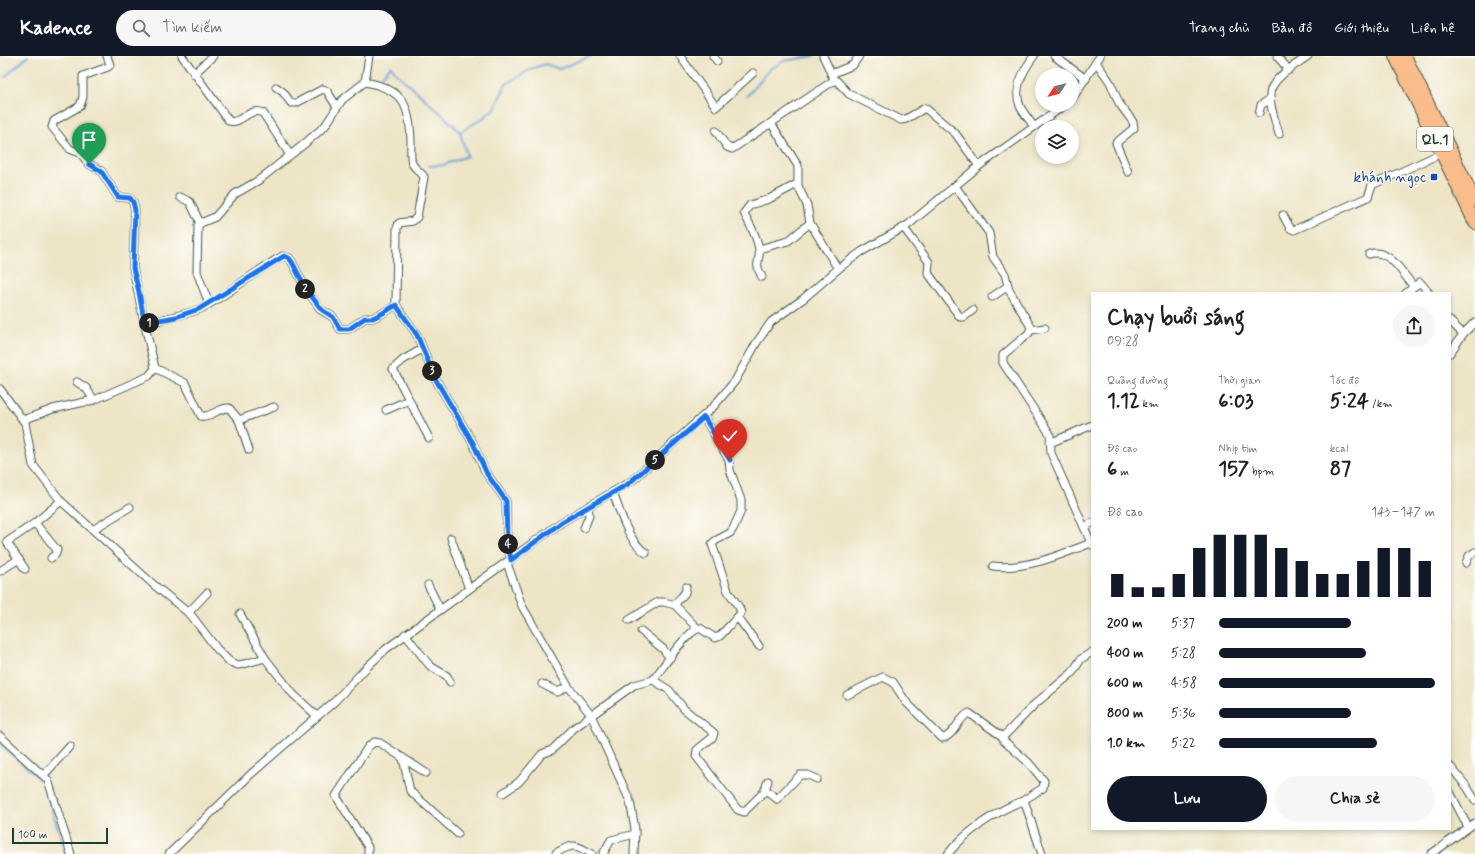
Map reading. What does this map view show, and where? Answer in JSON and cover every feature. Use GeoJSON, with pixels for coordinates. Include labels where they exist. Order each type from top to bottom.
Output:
{"type":"FeatureCollection","features":[{"type":"Feature","properties":{"kind":"highway","name":"QL.1"},"geometry":{"type":"LineString","coordinates":[[1395,56],[1445,150],[1475,200]]}},
{"type":"Feature","properties":{"kind":"highway","name":"QL.1"},"geometry":{"type":"LineString","coordinates":[[1405,56],[1475,223]]}},
{"type":"Feature","properties":{"kind":"highway"},"geometry":{"type":"LineString","coordinates":[[1445,150],[1475,185]]}},
{"type":"Feature","properties":{"kind":"street"},"geometry":{"type":"LineString","coordinates":[[107,56],[110,65],[108,67],[83,76],[83,97],[80,106],[54,121],[52,127],[70,149],[80,153],[89,164],[101,171],[118,197],[130,198],[133,202],[135,225],[133,268],[155,368]]}},
{"type":"Feature","properties":{"kind":"street"},"geometry":{"type":"LineString","coordinates":[[182,56],[229,121],[234,122],[254,112],[263,113],[290,155]]}},
{"type":"Feature","properties":{"kind":"street"},"geometry":{"type":"LineString","coordinates":[[194,74],[213,56]]}},
{"type":"Feature","properties":{"kind":"street"},"geometry":{"type":"LineString","coordinates":[[200,223],[215,217],[235,194],[259,180],[325,126],[342,100],[365,82],[369,56]]}},
{"type":"Feature","properties":{"kind":"street"},"geometry":{"type":"LineString","coordinates":[[680,56],[716,107],[753,73]]}},
{"type":"Feature","properties":{"kind":"street"},"geometry":{"type":"LineString","coordinates":[[823,56],[835,80],[839,82],[849,94],[901,120],[906,119],[925,108],[955,133],[979,166]]}},
{"type":"Feature","properties":{"kind":"street"},"geometry":{"type":"LineString","coordinates":[[831,74],[853,65],[859,56]]}},
{"type":"Feature","properties":{"kind":"street"},"geometry":{"type":"LineString","coordinates":[[1054,56],[1086,79]]}},
{"type":"Feature","properties":{"kind":"street"},"geometry":{"type":"LineString","coordinates":[[1277,56],[1289,70]]}},
{"type":"Feature","properties":{"kind":"street"},"geometry":{"type":"LineString","coordinates":[[1279,134],[1270,99],[1272,86],[1289,70],[1308,56]]}},
{"type":"Feature","properties":{"kind":"street"},"geometry":{"type":"LineString","coordinates":[[1032,57],[1025,68],[1018,88],[1020,106],[1034,127]]}},
{"type":"Feature","properties":{"kind":"street"},"geometry":{"type":"LineString","coordinates":[[1079,90],[1098,59]]}},
{"type":"Feature","properties":{"kind":"street"},"geometry":{"type":"LineString","coordinates":[[1098,59],[1119,103],[1133,122],[1134,128],[1116,142],[1128,172]]}},
{"type":"Feature","properties":{"kind":"street"},"geometry":{"type":"LineString","coordinates":[[716,131],[727,147],[732,149],[835,80]]}},
{"type":"Feature","properties":{"kind":"street"},"geometry":{"type":"LineString","coordinates":[[365,82],[382,86],[405,102],[410,124],[411,162],[424,177],[417,218],[413,221],[399,223],[397,228],[396,305],[416,333],[436,380],[473,443],[485,471],[506,501],[509,562],[522,606],[568,686],[591,715],[630,801],[635,834],[634,854]]}},
{"type":"Feature","properties":{"kind":"street"},"geometry":{"type":"LineString","coordinates":[[276,87],[283,92],[291,103],[296,103],[323,89],[327,91],[337,107]]}},
{"type":"Feature","properties":{"kind":"street"},"geometry":{"type":"LineString","coordinates":[[1259,113],[1261,105],[1270,99]]}},
{"type":"Feature","properties":{"kind":"street"},"geometry":{"type":"LineString","coordinates":[[169,854],[251,774],[338,698],[374,660],[405,634],[509,562],[558,525],[634,480],[704,417],[735,381],[768,326],[838,269],[861,252],[904,228],[979,166],[1055,112]]}},
{"type":"Feature","properties":{"kind":"street"},"geometry":{"type":"LineString","coordinates":[[771,123],[798,166],[797,184],[807,205],[810,223],[838,269]]}},
{"type":"Feature","properties":{"kind":"street"},"geometry":{"type":"LineString","coordinates":[[1283,215],[1290,228],[1294,230],[1368,197],[1372,184],[1445,150]]}},
{"type":"Feature","properties":{"kind":"street"},"geometry":{"type":"LineString","coordinates":[[762,276],[756,264],[759,249],[755,234],[744,213],[745,210],[750,205],[770,199],[797,184]]}},
{"type":"Feature","properties":{"kind":"street"},"geometry":{"type":"LineString","coordinates":[[955,186],[989,233],[992,254],[1005,274],[1011,294],[1030,324],[1031,330]]}},
{"type":"Feature","properties":{"kind":"street"},"geometry":{"type":"LineString","coordinates":[[180,196],[190,202],[200,223],[197,232],[197,272],[209,304]]}},
{"type":"Feature","properties":{"kind":"street"},"geometry":{"type":"LineString","coordinates":[[759,249],[788,241],[810,223]]}},
{"type":"Feature","properties":{"kind":"street"},"geometry":{"type":"LineString","coordinates":[[904,228],[929,262],[928,273],[960,317],[964,317],[973,310]]}},
{"type":"Feature","properties":{"kind":"street"},"geometry":{"type":"LineString","coordinates":[[1369,254],[1374,252],[1386,255],[1413,286]]}},
{"type":"Feature","properties":{"kind":"street"},"geometry":{"type":"LineString","coordinates":[[145,326],[154,321],[176,317],[209,304],[284,256],[289,258],[306,289],[322,310],[333,317],[340,329],[349,329],[365,318],[373,318],[396,305]]}},
{"type":"Feature","properties":{"kind":"street"},"geometry":{"type":"LineString","coordinates":[[1407,292],[1420,282],[1428,292]]}},
{"type":"Feature","properties":{"kind":"street"},"geometry":{"type":"LineString","coordinates":[[992,297],[1008,286]]}},
{"type":"Feature","properties":{"kind":"street"},"geometry":{"type":"LineString","coordinates":[[1451,322],[1463,334]]}},
{"type":"Feature","properties":{"kind":"street"},"geometry":{"type":"LineString","coordinates":[[1451,352],[1463,334],[1475,322]]}},
{"type":"Feature","properties":{"kind":"street"},"geometry":{"type":"LineString","coordinates":[[1045,328],[1031,330],[1003,355],[1002,363],[1051,437],[1051,453],[1091,542]]}},
{"type":"Feature","properties":{"kind":"street"},"geometry":{"type":"LineString","coordinates":[[422,349],[402,360],[393,369],[429,438]]}},
{"type":"Feature","properties":{"kind":"street"},"geometry":{"type":"LineString","coordinates":[[23,420],[53,409],[94,400],[148,376],[155,368]]}},
{"type":"Feature","properties":{"kind":"street"},"geometry":{"type":"LineString","coordinates":[[155,368],[185,383],[201,416],[208,416],[227,407],[232,410],[239,420],[249,450]]}},
{"type":"Feature","properties":{"kind":"street"},"geometry":{"type":"LineString","coordinates":[[77,382],[86,388],[94,400]]}},
{"type":"Feature","properties":{"kind":"street"},"geometry":{"type":"LineString","coordinates":[[0,389],[23,420],[33,465],[61,501],[94,529],[136,569],[188,613],[217,649],[230,662],[238,665],[265,658]]}},
{"type":"Feature","properties":{"kind":"street"},"geometry":{"type":"LineString","coordinates":[[386,410],[409,400]]}},
{"type":"Feature","properties":{"kind":"street"},"geometry":{"type":"LineString","coordinates":[[239,420],[274,407]]}},
{"type":"Feature","properties":{"kind":"street"},"geometry":{"type":"LineString","coordinates":[[629,620],[658,602],[664,602],[675,605],[697,628],[715,638],[720,636],[738,618],[740,610],[728,592],[712,544],[719,538],[730,533],[733,529],[740,510],[741,500],[730,470],[730,460],[704,417]]}},
{"type":"Feature","properties":{"kind":"street"},"geometry":{"type":"LineString","coordinates":[[1050,443],[1091,425]]}},
{"type":"Feature","properties":{"kind":"street"},"geometry":{"type":"LineString","coordinates":[[613,493],[636,546],[646,553]]}},
{"type":"Feature","properties":{"kind":"street"},"geometry":{"type":"LineString","coordinates":[[25,569],[7,542],[35,523],[61,501]]}},
{"type":"Feature","properties":{"kind":"street"},"geometry":{"type":"LineString","coordinates":[[94,529],[130,507]]}},
{"type":"Feature","properties":{"kind":"street"},"geometry":{"type":"LineString","coordinates":[[584,528],[589,516],[588,507]]}},
{"type":"Feature","properties":{"kind":"street"},"geometry":{"type":"LineString","coordinates":[[35,523],[57,550],[56,554],[51,558]]}},
{"type":"Feature","properties":{"kind":"street"},"geometry":{"type":"LineString","coordinates":[[1084,527],[1091,524]]}},
{"type":"Feature","properties":{"kind":"street"},"geometry":{"type":"LineString","coordinates":[[451,538],[469,589]]}},
{"type":"Feature","properties":{"kind":"street"},"geometry":{"type":"LineString","coordinates":[[993,566],[1024,565],[1065,554],[1091,544]]}},
{"type":"Feature","properties":{"kind":"street"},"geometry":{"type":"LineString","coordinates":[[1466,563],[1468,558],[1475,552]]}},
{"type":"Feature","properties":{"kind":"street"},"geometry":{"type":"LineString","coordinates":[[0,571],[19,559]]}},
{"type":"Feature","properties":{"kind":"street"},"geometry":{"type":"LineString","coordinates":[[428,585],[440,609]]}},
{"type":"Feature","properties":{"kind":"street"},"geometry":{"type":"LineString","coordinates":[[675,605],[685,593],[686,587]]}},
{"type":"Feature","properties":{"kind":"street"},"geometry":{"type":"LineString","coordinates":[[188,613],[207,593]]}},
{"type":"Feature","properties":{"kind":"street"},"geometry":{"type":"LineString","coordinates":[[240,614],[265,658],[293,694],[317,716]]}},
{"type":"Feature","properties":{"kind":"street"},"geometry":{"type":"LineString","coordinates":[[738,618],[759,646]]}},
{"type":"Feature","properties":{"kind":"street"},"geometry":{"type":"LineString","coordinates":[[503,793],[519,782],[542,754],[552,750],[566,735],[591,715],[637,683],[653,680],[670,658],[697,628]]}},
{"type":"Feature","properties":{"kind":"street"},"geometry":{"type":"LineString","coordinates":[[641,631],[664,649],[670,658]]}},
{"type":"Feature","properties":{"kind":"street"},"geometry":{"type":"LineString","coordinates":[[405,634],[430,666],[447,676],[450,682]]}},
{"type":"Feature","properties":{"kind":"street"},"geometry":{"type":"LineString","coordinates":[[1003,737],[1035,704],[1072,673],[1081,659],[1091,653]]}},
{"type":"Feature","properties":{"kind":"street"},"geometry":{"type":"LineString","coordinates":[[847,695],[883,677],[893,682],[906,702],[942,738],[947,737],[963,717],[969,713],[1003,737],[1004,741],[1028,762],[1044,781],[1043,788],[1027,797],[1024,801],[1012,805],[964,836],[948,854]]}},
{"type":"Feature","properties":{"kind":"street"},"geometry":{"type":"LineString","coordinates":[[653,680],[669,690],[684,709],[714,733],[713,738],[697,750],[696,756],[738,810],[744,812],[766,790],[768,781]]}},
{"type":"Feature","properties":{"kind":"street"},"geometry":{"type":"LineString","coordinates":[[542,684],[558,692],[568,686]]}},
{"type":"Feature","properties":{"kind":"street"},"geometry":{"type":"LineString","coordinates":[[0,736],[18,754],[44,775],[49,783],[71,854]]}},
{"type":"Feature","properties":{"kind":"street"},"geometry":{"type":"LineString","coordinates":[[368,854],[368,847],[344,812],[337,798],[337,794],[368,747],[374,742],[380,743],[426,773]]}},
{"type":"Feature","properties":{"kind":"street"},"geometry":{"type":"LineString","coordinates":[[44,775],[70,746]]}},
{"type":"Feature","properties":{"kind":"street"},"geometry":{"type":"LineString","coordinates":[[403,758],[410,791],[458,834]]}},
{"type":"Feature","properties":{"kind":"street"},"geometry":{"type":"LineString","coordinates":[[1451,767],[1467,787],[1475,800]]}},
{"type":"Feature","properties":{"kind":"street"},"geometry":{"type":"LineString","coordinates":[[766,790],[777,799],[800,775],[808,775],[817,779]]}},
{"type":"Feature","properties":{"kind":"street"},"geometry":{"type":"LineString","coordinates":[[1451,794],[1468,827]]}},
{"type":"Feature","properties":{"kind":"street"},"geometry":{"type":"LineString","coordinates":[[1024,801],[1042,854]]}},
{"type":"Feature","properties":{"kind":"street"},"geometry":{"type":"LineString","coordinates":[[1431,854],[1475,823]]}},
{"type":"Feature","properties":{"kind":"street"},"geometry":{"type":"LineString","coordinates":[[603,854],[611,840],[635,834]]}},
{"type":"Feature","properties":{"kind":"street"},"geometry":{"type":"LineString","coordinates":[[556,853],[569,846],[576,845],[592,854]]}},
{"type":"Feature","properties":{"kind":"waterway"},"geometry":{"type":"LineString","coordinates":[[5,77],[28,56]]}},
{"type":"Feature","properties":{"kind":"waterway"},"geometry":{"type":"LineString","coordinates":[[460,132],[483,118],[495,108],[506,84],[533,68],[546,64],[559,69],[591,56]]}},
{"type":"Feature","properties":{"kind":"waterway"},"geometry":{"type":"LineString","coordinates":[[747,96],[770,69],[784,61],[814,56]]}},
{"type":"Feature","properties":{"kind":"waterway"},"geometry":{"type":"LineString","coordinates":[[382,76],[391,66],[396,73],[460,132],[467,156],[443,165],[429,166]]}},
{"type":"Feature","properties":{"kind":"waterway"},"geometry":{"type":"LineString","coordinates":[[0,744],[43,782],[66,854]]}},
{"type":"Feature","properties":{"kind":"place","name":"khánh ngọc"},"geometry":{"type":"Point","coordinates":[1434,177]}},
{"type":"Feature","properties":{"kind":"route"},"geometry":{"type":"LineString","coordinates":[[89,164],[101,171],[118,197],[130,198],[133,202],[135,210],[133,268],[145,326],[148,323],[176,317],[209,304],[284,256],[289,258],[306,289],[322,310],[333,317],[340,329],[347,330],[365,318],[373,318],[396,305],[417,335],[436,380],[473,443],[481,464],[506,501],[505,515],[507,539],[511,560],[562,522],[628,484],[704,417],[730,460]]}}]}
